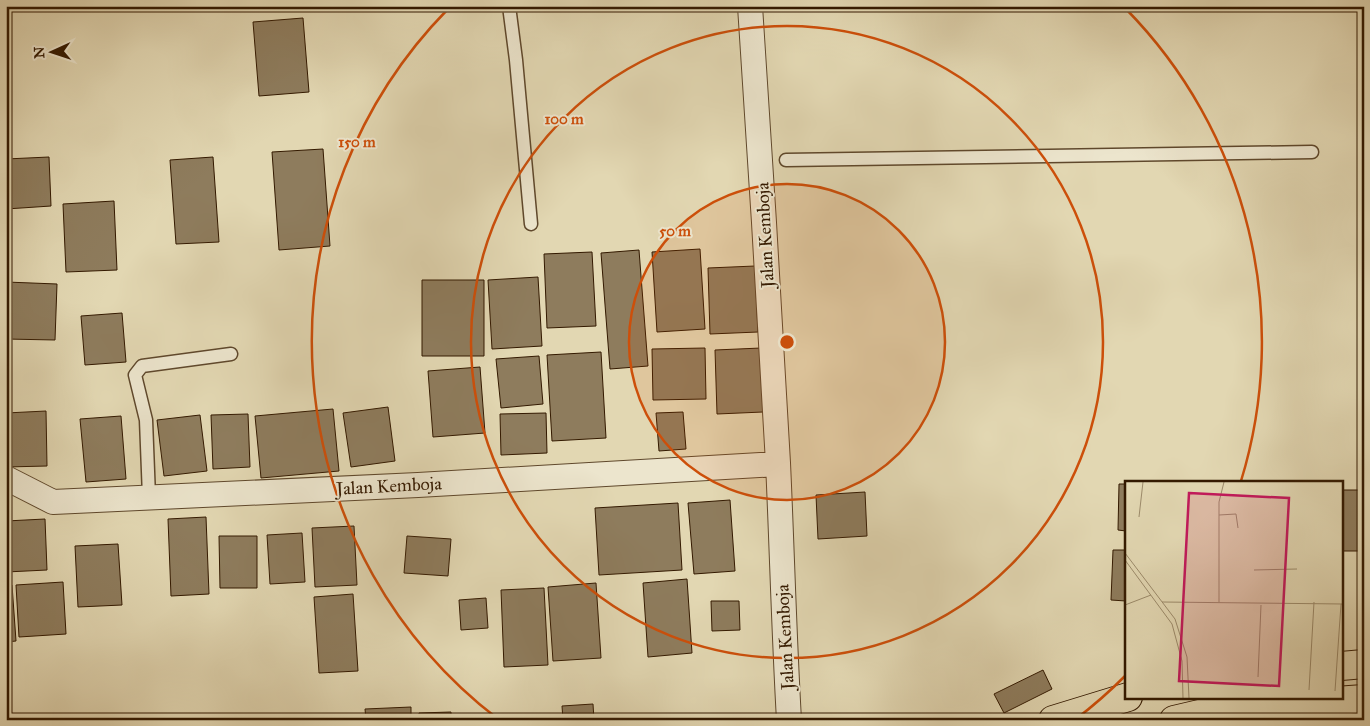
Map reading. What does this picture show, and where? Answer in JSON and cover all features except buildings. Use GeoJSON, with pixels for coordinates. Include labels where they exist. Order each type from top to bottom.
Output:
{"type":"FeatureCollection","features":[{"type":"Feature","properties":{"kind":"main road"},"geometry":{"type":"LineString","coordinates":[[1342,666],[1364,664]]}},
{"type":"Feature","properties":{"kind":"main road"},"geometry":{"type":"LineString","coordinates":[[1054,720],[1125,698]]}},
{"type":"Feature","properties":{"kind":"main road"},"geometry":{"type":"LineString","coordinates":[[1174,720],[1221,709],[1364,700]]}},
{"type":"Feature","properties":{"kind":"street","name":"Jalan Kemboja"},"geometry":{"type":"LineString","coordinates":[[750,6],[764,202],[789,720]]}},
{"type":"Feature","properties":{"kind":"street","name":"Jalan Kemboja"},"geometry":{"type":"LineString","coordinates":[[6,478],[53,502],[418,485],[778,464]]}},
{"type":"Feature","properties":{"kind":"lane"},"geometry":{"type":"LineString","coordinates":[[509,6],[516,60],[531,224]]}},
{"type":"Feature","properties":{"kind":"lane"},"geometry":{"type":"LineString","coordinates":[[786,160],[1312,152]]}},
{"type":"Feature","properties":{"kind":"lane"},"geometry":{"type":"LineString","coordinates":[[149,497],[146,420],[135,375],[142,366],[231,354]]}}]}
